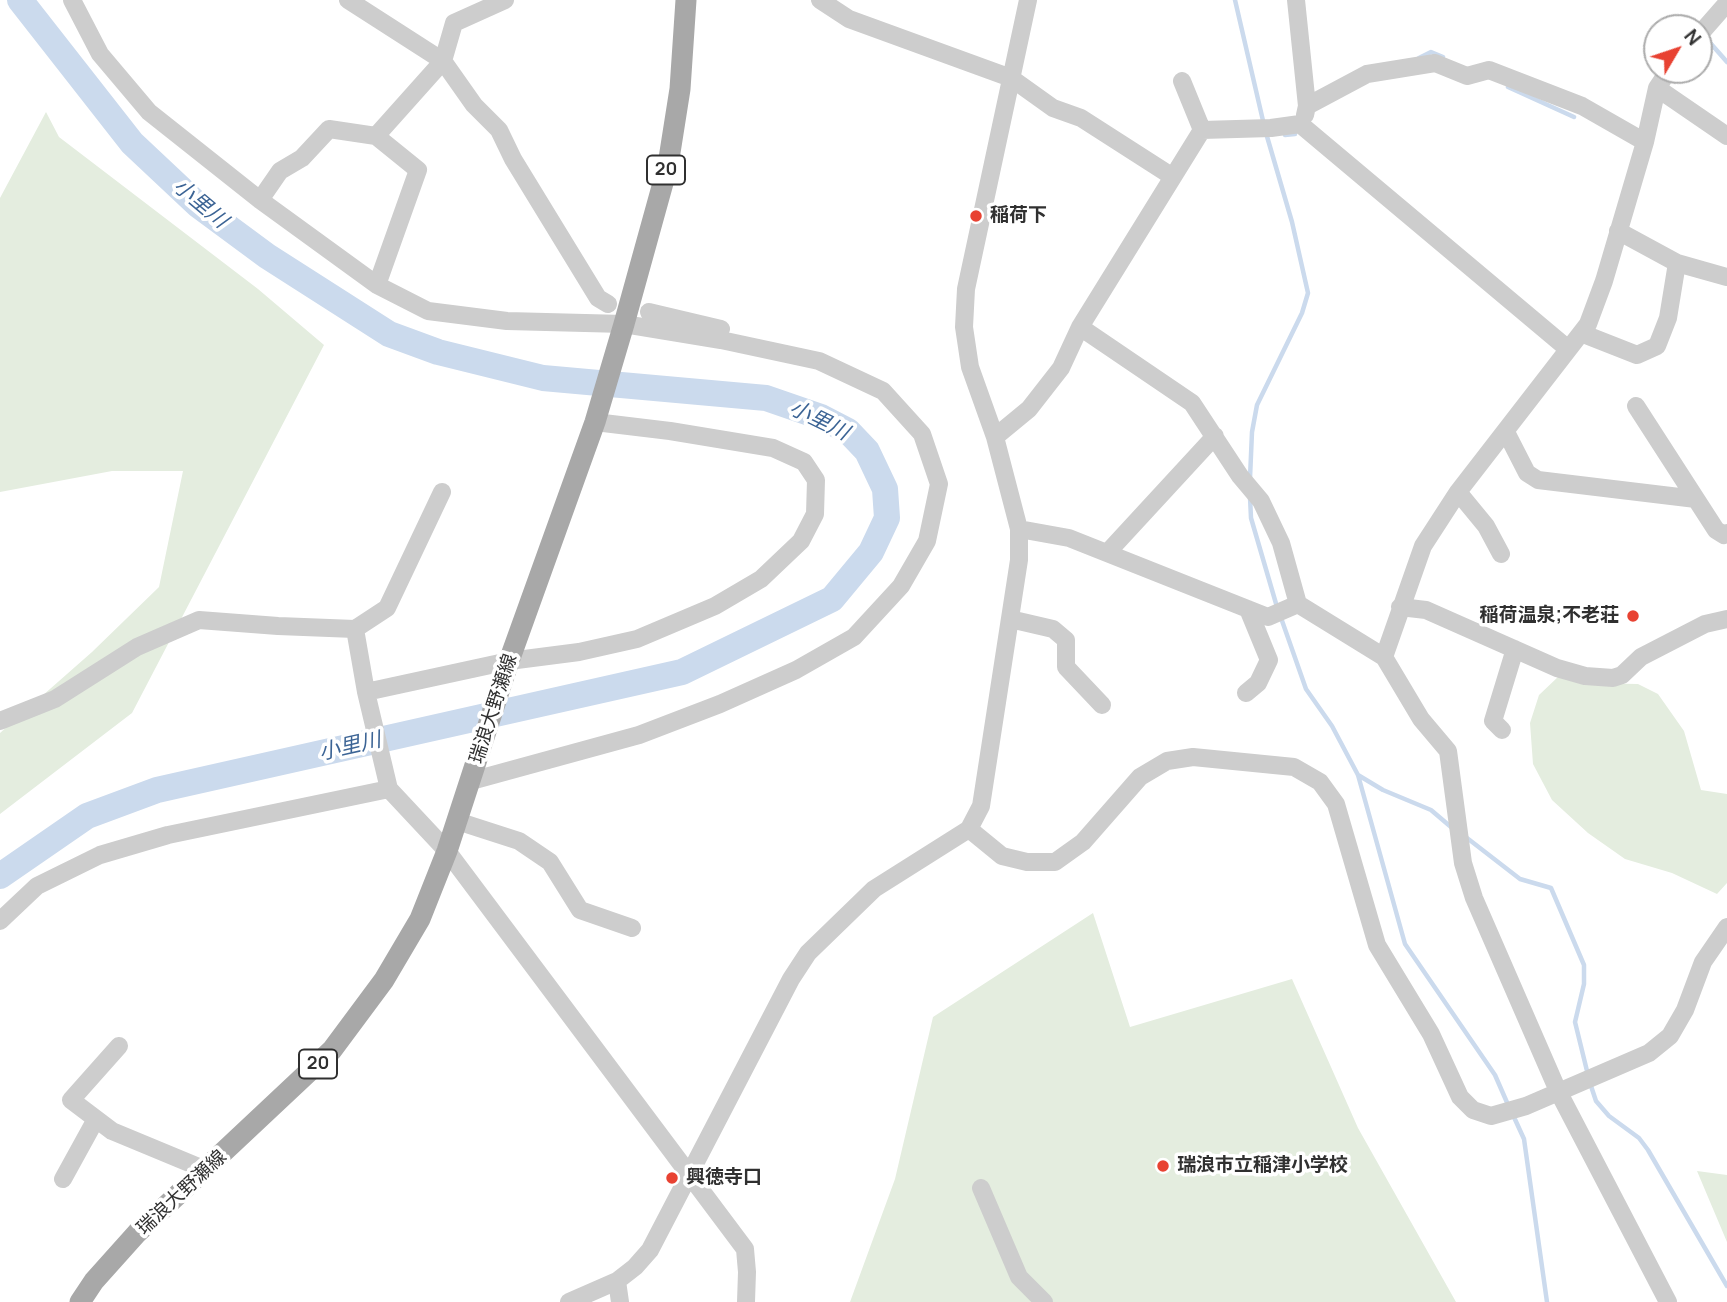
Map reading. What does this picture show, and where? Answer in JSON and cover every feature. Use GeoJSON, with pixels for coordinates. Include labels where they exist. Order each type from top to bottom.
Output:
{"type":"FeatureCollection","features":[{"type":"Feature","properties":{"kind":"main road","name":"瑞浪大野瀬線"},"geometry":{"type":"LineString","coordinates":[[80,1302],[94,1281],[137,1234],[309,1074],[352,1025],[384,980],[420,919],[447,851],[508,666],[597,413],[622,330],[668,165],[680,89],[687,0]]}},
{"type":"Feature","properties":{"kind":"street"},"geometry":{"type":"LineString","coordinates":[[72,0],[100,54],[149,112],[260,200],[377,285],[428,311],[507,321],[721,340],[819,361],[884,391],[922,434],[939,484],[927,541],[901,586],[854,637],[796,670],[720,704],[639,735],[473,775]]}},
{"type":"Feature","properties":{"kind":"street"},"geometry":{"type":"LineString","coordinates":[[348,0],[443,61],[474,105],[499,130],[513,159],[598,298],[608,304]]}},
{"type":"Feature","properties":{"kind":"street"},"geometry":{"type":"LineString","coordinates":[[376,136],[443,61],[454,23],[505,0]]}},
{"type":"Feature","properties":{"kind":"street"},"geometry":{"type":"LineString","coordinates":[[820,0],[849,19],[1011,78],[1053,108],[1081,118],[1173,177]]}},
{"type":"Feature","properties":{"kind":"street"},"geometry":{"type":"LineString","coordinates":[[569,1302],[617,1281],[635,1267],[650,1250],[791,979],[808,953],[874,889],[970,829],[981,806],[1019,560],[1019,529],[995,437],[970,367],[964,327],[967,289],[1028,0]]}},
{"type":"Feature","properties":{"kind":"street"},"geometry":{"type":"LineString","coordinates":[[1296,0],[1307,106],[1300,124]]}},
{"type":"Feature","properties":{"kind":"street"},"geometry":{"type":"LineString","coordinates":[[1713,19],[1727,3]]}},
{"type":"Feature","properties":{"kind":"street"},"geometry":{"type":"LineString","coordinates":[[1307,106],[1367,74],[1435,64],[1467,75],[1489,70],[1582,106],[1645,142]]}},
{"type":"Feature","properties":{"kind":"street"},"geometry":{"type":"LineString","coordinates":[[1182,81],[1202,130]]}},
{"type":"Feature","properties":{"kind":"street"},"geometry":{"type":"LineString","coordinates":[[1384,657],[1423,546],[1458,492],[1581,333],[1592,314],[1660,84]]}},
{"type":"Feature","properties":{"kind":"street"},"geometry":{"type":"LineString","coordinates":[[1657,89],[1727,136]]}},
{"type":"Feature","properties":{"kind":"street"},"geometry":{"type":"LineString","coordinates":[[1202,130],[1300,124],[1568,349]]}},
{"type":"Feature","properties":{"kind":"street"},"geometry":{"type":"LineString","coordinates":[[260,200],[280,171],[302,158],[329,129],[376,136],[418,170],[377,285]]}},
{"type":"Feature","properties":{"kind":"street"},"geometry":{"type":"LineString","coordinates":[[995,437],[1029,409],[1061,368],[1080,327],[1202,130]]}},
{"type":"Feature","properties":{"kind":"street"},"geometry":{"type":"LineString","coordinates":[[1618,231],[1677,263],[1727,277]]}},
{"type":"Feature","properties":{"kind":"street"},"geometry":{"type":"LineString","coordinates":[[1581,333],[1637,355],[1657,346],[1668,318],[1677,263]]}},
{"type":"Feature","properties":{"kind":"street"},"geometry":{"type":"LineString","coordinates":[[649,312],[724,330],[721,340]]}},
{"type":"Feature","properties":{"kind":"street"},"geometry":{"type":"LineString","coordinates":[[1080,327],[1192,403],[1240,476],[1261,501],[1281,542],[1298,604],[1384,657],[1422,719],[1448,751],[1463,863],[1474,898],[1558,1091],[1668,1302]]}},
{"type":"Feature","properties":{"kind":"street"},"geometry":{"type":"LineString","coordinates":[[1636,406],[1716,530],[1724,535],[1727,533]]}},
{"type":"Feature","properties":{"kind":"street"},"geometry":{"type":"LineString","coordinates":[[366,692],[638,639],[715,606],[761,579],[801,541],[815,514],[816,480],[804,463],[773,448],[670,431],[597,413]]}},
{"type":"Feature","properties":{"kind":"street"},"geometry":{"type":"LineString","coordinates":[[1506,432],[1527,473],[1538,480],[1696,499]]}},
{"type":"Feature","properties":{"kind":"street"},"geometry":{"type":"LineString","coordinates":[[1108,552],[1216,436]]}},
{"type":"Feature","properties":{"kind":"street"},"geometry":{"type":"LineString","coordinates":[[0,721],[55,699],[137,647],[199,620],[355,629],[387,608],[442,492]]}},
{"type":"Feature","properties":{"kind":"street"},"geometry":{"type":"LineString","coordinates":[[1458,492],[1486,526],[1501,554]]}},
{"type":"Feature","properties":{"kind":"street"},"geometry":{"type":"LineString","coordinates":[[1019,529],[1069,538],[1268,617],[1298,604]]}},
{"type":"Feature","properties":{"kind":"street"},"geometry":{"type":"LineString","coordinates":[[1400,607],[1426,610],[1557,668],[1586,676],[1613,678],[1622,675],[1641,657],[1705,624],[1727,619],[1727,635]]}},
{"type":"Feature","properties":{"kind":"street"},"geometry":{"type":"LineString","coordinates":[[1246,693],[1258,683],[1269,660],[1248,609]]}},
{"type":"Feature","properties":{"kind":"street"},"geometry":{"type":"LineString","coordinates":[[1010,618],[1053,629],[1066,640],[1066,667],[1102,705]]}},
{"type":"Feature","properties":{"kind":"street"},"geometry":{"type":"LineString","coordinates":[[355,629],[366,692],[389,789],[447,851],[745,1249],[746,1302]]}},
{"type":"Feature","properties":{"kind":"street"},"geometry":{"type":"LineString","coordinates":[[1502,730],[1493,722],[1515,649]]}},
{"type":"Feature","properties":{"kind":"street"},"geometry":{"type":"LineString","coordinates":[[970,829],[1002,856],[1027,862],[1055,862],[1083,842],[1140,777],[1167,761],[1193,757],[1294,767],[1320,782],[1336,804],[1377,945],[1431,1034],[1460,1097],[1472,1110],[1491,1116],[1526,1106],[1650,1053],[1670,1036],[1685,1010],[1703,962],[1727,927]]}},
{"type":"Feature","properties":{"kind":"street"},"geometry":{"type":"LineString","coordinates":[[0,921],[37,886],[100,855],[168,835],[389,789]]}},
{"type":"Feature","properties":{"kind":"street"},"geometry":{"type":"LineString","coordinates":[[457,821],[519,841],[550,862],[580,910],[632,928]]}},
{"type":"Feature","properties":{"kind":"street"},"geometry":{"type":"LineString","coordinates":[[119,1046],[71,1100],[111,1131],[206,1170]]}},
{"type":"Feature","properties":{"kind":"street"},"geometry":{"type":"LineString","coordinates":[[63,1179],[96,1119]]}},
{"type":"Feature","properties":{"kind":"street"},"geometry":{"type":"LineString","coordinates":[[981,1188],[1019,1277],[1044,1302]]}},
{"type":"Feature","properties":{"kind":"street"},"geometry":{"type":"LineString","coordinates":[[617,1281],[620,1302]]}},
{"type":"Feature","properties":{"kind":"shaded area"},"geometry":{"type":"Polygon","coordinates":[[[46,112],[59,137],[258,289],[324,345],[132,713],[0,814],[0,733],[92,652],[159,587],[183,471],[112,471],[0,492],[0,198],[46,112]]]}},
{"type":"Feature","properties":{"kind":"shaded area"},"geometry":{"type":"Polygon","coordinates":[[[1559,676],[1587,683],[1638,684],[1658,694],[1684,731],[1701,790],[1727,794],[1727,883],[1717,894],[1672,873],[1625,859],[1588,833],[1552,800],[1533,764],[1530,723],[1539,695],[1559,676]]]}},
{"type":"Feature","properties":{"kind":"shaded area"},"geometry":{"type":"Polygon","coordinates":[[[1093,913],[1130,1027],[1292,979],[1358,1128],[1456,1302],[850,1302],[895,1179],[933,1017],[1093,913]]]}},
{"type":"Feature","properties":{"kind":"shaded area"},"geometry":{"type":"Polygon","coordinates":[[[1697,1171],[1727,1175],[1727,1242],[1697,1171]]]}},
{"type":"Feature","properties":{"kind":"waterway","name":"小里川"},"geometry":{"type":"LineString","coordinates":[[0,876],[87,816],[157,790],[682,672],[832,599],[871,552],[887,518],[885,489],[867,451],[848,431],[821,417],[766,398],[543,378],[438,352],[389,334],[267,256],[198,205],[132,143],[20,0]]}},
{"type":"Feature","properties":{"kind":"waterway"},"geometry":{"type":"LineString","coordinates":[[1235,0],[1264,125]]}},
{"type":"Feature","properties":{"kind":"waterway"},"geometry":{"type":"LineString","coordinates":[[1713,46],[1727,62]]}},
{"type":"Feature","properties":{"kind":"waterway"},"geometry":{"type":"LineString","coordinates":[[1419,58],[1431,52],[1443,57]]}},
{"type":"Feature","properties":{"kind":"waterway"},"geometry":{"type":"LineString","coordinates":[[1508,87],[1574,117]]}},
{"type":"Feature","properties":{"kind":"waterway"},"geometry":{"type":"LineString","coordinates":[[1250,478],[1252,432],[1257,405],[1302,313],[1308,293],[1292,222],[1266,133]]}},
{"type":"Feature","properties":{"kind":"waterway"},"geometry":{"type":"LineString","coordinates":[[1285,135],[1295,134]]}},
{"type":"Feature","properties":{"kind":"waterway"},"geometry":{"type":"LineString","coordinates":[[1250,497],[1251,518],[1277,607]]}},
{"type":"Feature","properties":{"kind":"waterway"},"geometry":{"type":"LineString","coordinates":[[1280,615],[1306,689],[1332,726],[1358,775],[1405,944],[1495,1075],[1509,1107]]}},
{"type":"Feature","properties":{"kind":"waterway"},"geometry":{"type":"LineString","coordinates":[[1358,775],[1383,790],[1431,810],[1451,827]]}},
{"type":"Feature","properties":{"kind":"waterway"},"geometry":{"type":"LineString","coordinates":[[1467,838],[1520,879],[1551,888],[1584,965],[1584,984],[1575,1022],[1588,1075]]}},
{"type":"Feature","properties":{"kind":"waterway"},"geometry":{"type":"LineString","coordinates":[[1590,1083],[1596,1101],[1609,1116],[1639,1138],[1648,1150],[1727,1286]]}},
{"type":"Feature","properties":{"kind":"waterway"},"geometry":{"type":"LineString","coordinates":[[1513,1115],[1524,1139],[1547,1302]]}},
{"type":"Feature","properties":{"kind":"place","name":"稲荷下"},"geometry":{"type":"Point","coordinates":[976,216]}},
{"type":"Feature","properties":{"kind":"place","name":"稲荷温泉;不老荘"},"geometry":{"type":"Point","coordinates":[1633,616]}},
{"type":"Feature","properties":{"kind":"place","name":"瑞浪市立稲津小学校"},"geometry":{"type":"Point","coordinates":[1163,1166]}},
{"type":"Feature","properties":{"kind":"place","name":"興徳寺口"},"geometry":{"type":"Point","coordinates":[672,1178]}}]}
